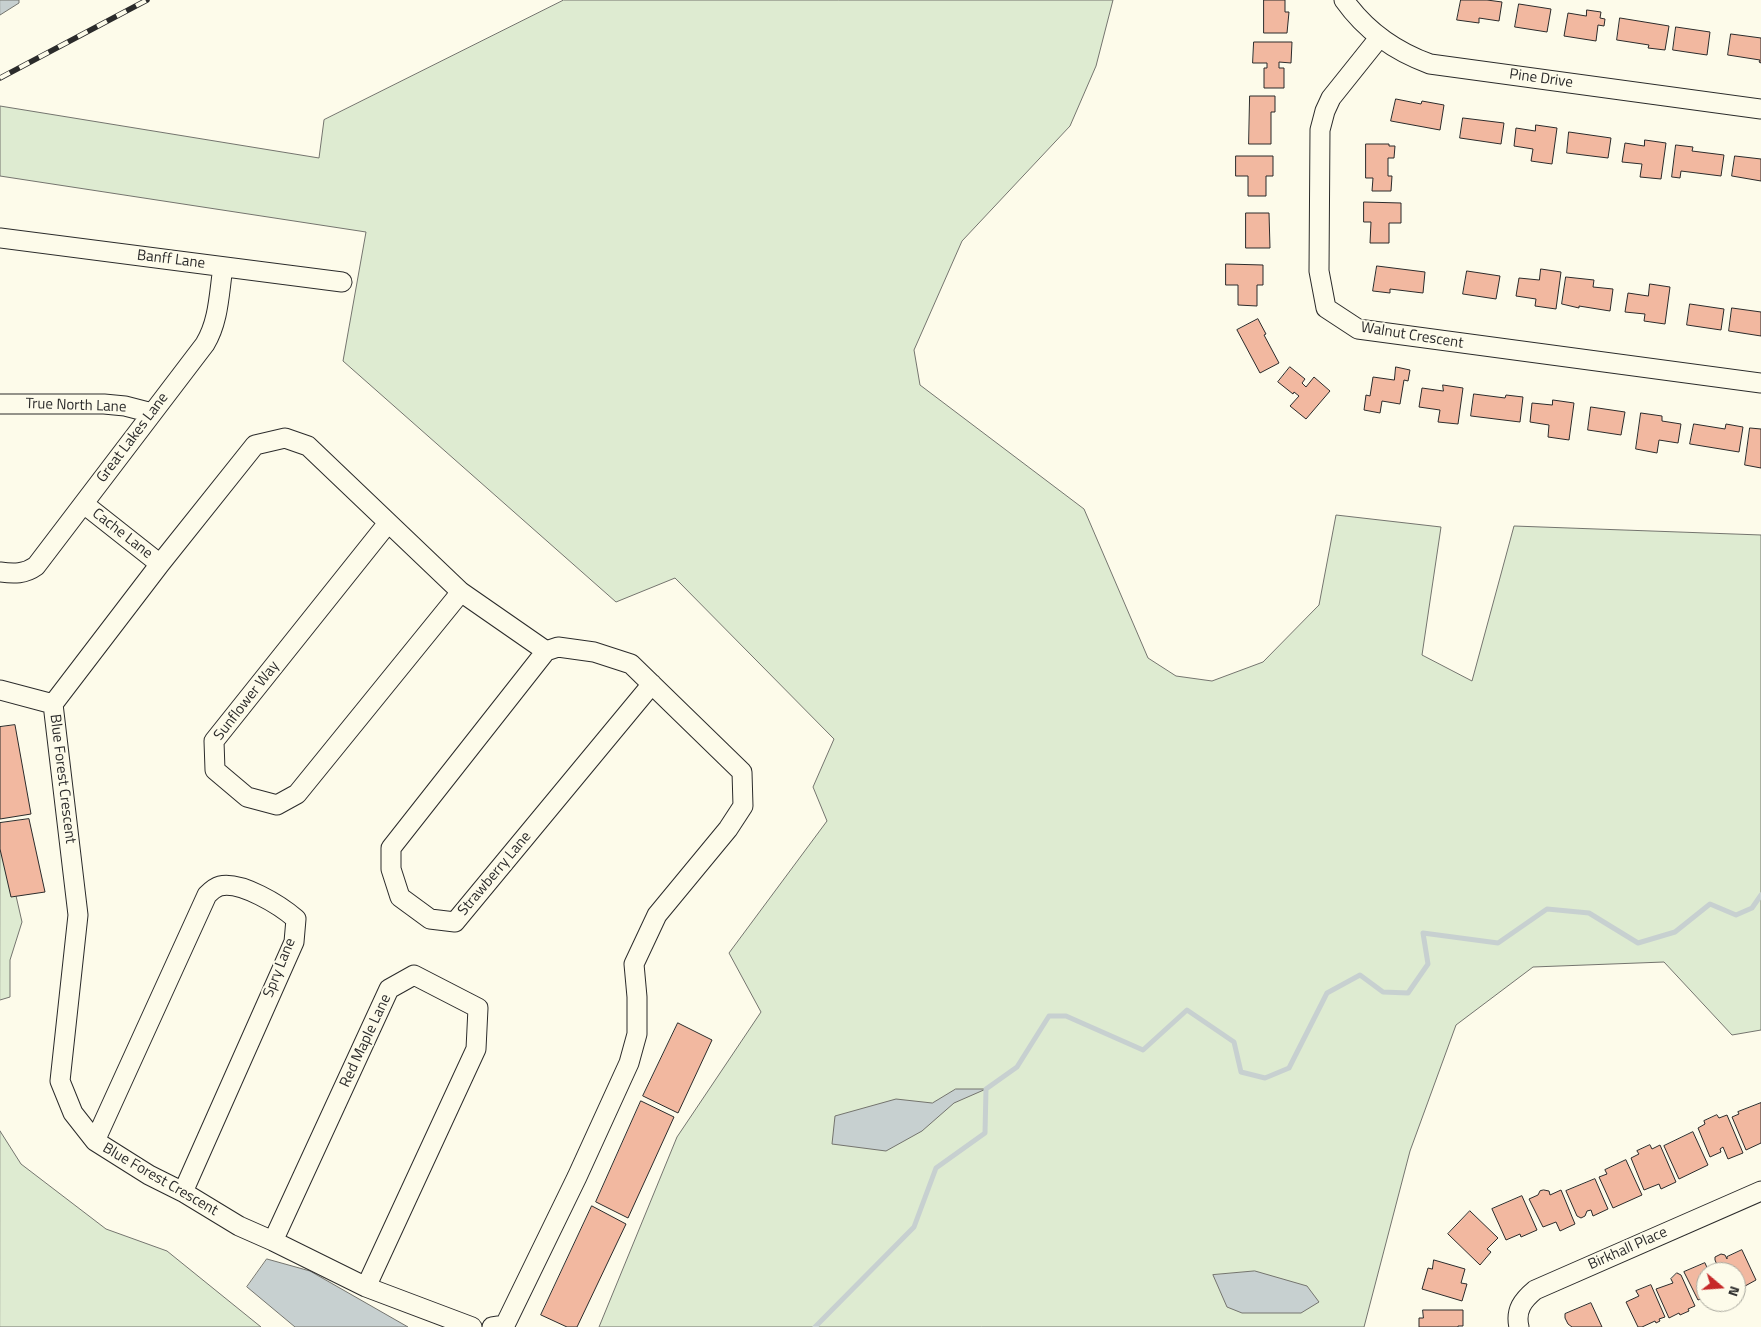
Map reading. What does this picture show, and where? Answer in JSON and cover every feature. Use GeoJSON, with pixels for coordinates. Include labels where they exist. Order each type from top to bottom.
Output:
{"type":"FeatureCollection","features":[{"type":"Feature","properties":{"kind":"street","name":"Pine Drive"},"geometry":{"type":"LineString","coordinates":[[1344,0],[1361,22],[1379,38],[1400,52],[1430,64],[1761,110]]}},
{"type":"Feature","properties":{"kind":"street","name":"Walnut Crescent"},"geometry":{"type":"LineString","coordinates":[[1379,38],[1331,98],[1320,130],[1318,271],[1326,308],[1358,329],[1761,383]]}},
{"type":"Feature","properties":{"kind":"street","name":"Banff Lane"},"geometry":{"type":"LineString","coordinates":[[0,238],[342,282]]}},
{"type":"Feature","properties":{"kind":"street","name":"Great Lakes Lane"},"geometry":{"type":"LineString","coordinates":[[0,572],[20,573],[29,571],[36,566],[205,344],[212,332],[216,315],[223,267]]}},
{"type":"Feature","properties":{"kind":"street","name":"True North Lane"},"geometry":{"type":"LineString","coordinates":[[0,404],[104,404],[125,406],[152,413]]}},
{"type":"Feature","properties":{"kind":"street"},"geometry":{"type":"LineString","coordinates":[[0,690],[53,704],[160,564],[255,445],[285,438],[308,446],[460,592],[546,651],[558,647],[594,652],[631,664],[742,772],[744,806],[728,829],[657,915],[634,964],[637,997],[637,1034],[629,1063],[506,1325],[492,1327]]}},
{"type":"Feature","properties":{"kind":"street","name":"Cache Lane"},"geometry":{"type":"LineString","coordinates":[[84,504],[160,564]]}},
{"type":"Feature","properties":{"kind":"street","name":"Sunflower Way"},"geometry":{"type":"LineString","coordinates":[[388,523],[214,741],[215,770],[247,797],[277,805],[296,794],[460,592]]}},
{"type":"Feature","properties":{"kind":"street","name":"Strawberry Lane"},"geometry":{"type":"LineString","coordinates":[[546,651],[391,848],[391,869],[400,897],[430,919],[455,922],[652,684]]}},
{"type":"Feature","properties":{"kind":"street","name":"Blue Forest Crescent"},"geometry":{"type":"LineString","coordinates":[[53,704],[78,915],[60,1081],[73,1113],[95,1141],[149,1175],[183,1192],[239,1226],[273,1240],[366,1287],[472,1327]]}},
{"type":"Feature","properties":{"kind":"street","name":"Spry Lane"},"geometry":{"type":"LineString","coordinates":[[95,1141],[206,895],[219,886],[242,887],[283,907],[296,919],[294,942],[183,1192]]}},
{"type":"Feature","properties":{"kind":"street","name":"Red Maple Lane"},"geometry":{"type":"LineString","coordinates":[[273,1240],[389,989],[414,975],[478,1008],[476,1049],[366,1287]]}},
{"type":"Feature","properties":{"kind":"street","name":"Birkhall Place"},"geometry":{"type":"LineString","coordinates":[[1519,1327],[1519,1308],[1525,1298],[1535,1290],[1761,1191]]}},
{"type":"Feature","properties":{"kind":"green space"},"geometry":{"type":"Polygon","coordinates":[[[564,0],[1113,0],[1096,66],[1070,126],[962,241],[914,350],[920,385],[1084,509],[1148,658],[1176,676],[1212,681],[1263,662],[1319,605],[1336,515],[1441,527],[1422,655],[1472,681],[1514,526],[1761,535],[1761,1030],[1732,1035],[1664,962],[1533,967],[1456,1025],[1410,1151],[1364,1327],[599,1327],[677,1137],[761,1012],[729,953],[827,821],[813,787],[834,739],[675,578],[616,602],[343,361],[366,232],[0,176],[0,106],[319,158],[324,120],[564,0]]]}},
{"type":"Feature","properties":{"kind":"green space"},"geometry":{"type":"Polygon","coordinates":[[[0,826],[22,922],[10,960],[10,997],[0,1000],[0,826]]]}},
{"type":"Feature","properties":{"kind":"green space"},"geometry":{"type":"Polygon","coordinates":[[[0,1131],[21,1164],[106,1229],[167,1251],[261,1327],[0,1327],[0,1131]]]}},
{"type":"Feature","properties":{"kind":"shaded area"},"geometry":{"type":"Polygon","coordinates":[[[0,0],[19,0],[19,3],[0,15],[0,0]]]}},
{"type":"Feature","properties":{"kind":"shaded area"},"geometry":{"type":"Polygon","coordinates":[[[956,1089],[986,1089],[954,1103],[922,1131],[886,1151],[832,1144],[835,1116],[896,1099],[932,1103],[956,1089]]]}},
{"type":"Feature","properties":{"kind":"shaded area"},"geometry":{"type":"Polygon","coordinates":[[[267,1259],[310,1271],[408,1327],[295,1327],[247,1287],[267,1259]]]}},
{"type":"Feature","properties":{"kind":"shaded area"},"geometry":{"type":"Polygon","coordinates":[[[1255,1271],[1307,1286],[1319,1302],[1301,1313],[1242,1313],[1227,1307],[1213,1275],[1255,1271]]]}},
{"type":"Feature","properties":{"kind":"building"},"geometry":{"type":"Polygon","coordinates":[[[1264,0],[1285,0],[1285,12],[1289,12],[1287,33],[1264,33],[1264,0]]]}},
{"type":"Feature","properties":{"kind":"building"},"geometry":{"type":"Polygon","coordinates":[[[1461,0],[1502,2],[1499,21],[1479,18],[1479,23],[1457,20],[1461,0]]]}},
{"type":"Feature","properties":{"kind":"building"},"geometry":{"type":"Polygon","coordinates":[[[1519,4],[1551,9],[1547,32],[1515,27],[1519,4]]]}},
{"type":"Feature","properties":{"kind":"building"},"geometry":{"type":"Polygon","coordinates":[[[1587,10],[1601,12],[1600,18],[1605,19],[1604,26],[1598,25],[1596,41],[1564,36],[1568,13],[1586,16],[1587,10]]]}},
{"type":"Feature","properties":{"kind":"building"},"geometry":{"type":"Polygon","coordinates":[[[1620,18],[1669,26],[1665,50],[1648,48],[1649,45],[1617,40],[1620,18]]]}},
{"type":"Feature","properties":{"kind":"building"},"geometry":{"type":"Polygon","coordinates":[[[1676,27],[1710,32],[1707,55],[1673,50],[1676,27]]]}},
{"type":"Feature","properties":{"kind":"building"},"geometry":{"type":"Polygon","coordinates":[[[1731,34],[1761,38],[1761,63],[1759,62],[1760,60],[1728,55],[1731,34]]]}},
{"type":"Feature","properties":{"kind":"building"},"geometry":{"type":"Polygon","coordinates":[[[1254,42],[1292,42],[1291,63],[1279,62],[1279,68],[1284,68],[1284,88],[1264,88],[1264,68],[1267,68],[1267,63],[1253,63],[1254,42]]]}},
{"type":"Feature","properties":{"kind":"building"},"geometry":{"type":"Polygon","coordinates":[[[1250,96],[1275,96],[1275,112],[1271,112],[1271,144],[1249,144],[1250,96]]]}},
{"type":"Feature","properties":{"kind":"building"},"geometry":{"type":"Polygon","coordinates":[[[1396,99],[1421,104],[1422,101],[1444,105],[1440,130],[1391,121],[1396,99]]]}},
{"type":"Feature","properties":{"kind":"building"},"geometry":{"type":"Polygon","coordinates":[[[1463,118],[1504,123],[1501,144],[1460,138],[1463,118]]]}},
{"type":"Feature","properties":{"kind":"building"},"geometry":{"type":"Polygon","coordinates":[[[1536,125],[1557,128],[1552,164],[1531,161],[1533,149],[1514,146],[1516,128],[1535,131],[1536,125]]]}},
{"type":"Feature","properties":{"kind":"building"},"geometry":{"type":"Polygon","coordinates":[[[1569,132],[1611,138],[1608,158],[1567,153],[1569,132]]]}},
{"type":"Feature","properties":{"kind":"building"},"geometry":{"type":"Polygon","coordinates":[[[1645,140],[1666,143],[1661,179],[1640,177],[1642,164],[1622,162],[1625,143],[1644,146],[1645,140]]]}},
{"type":"Feature","properties":{"kind":"building"},"geometry":{"type":"Polygon","coordinates":[[[1366,144],[1389,144],[1389,146],[1395,146],[1394,158],[1388,158],[1388,176],[1392,176],[1391,191],[1372,191],[1373,178],[1366,178],[1366,144]]]}},
{"type":"Feature","properties":{"kind":"building"},"geometry":{"type":"Polygon","coordinates":[[[1676,145],[1693,147],[1692,151],[1724,155],[1721,176],[1681,171],[1680,178],[1672,177],[1676,145]]]}},
{"type":"Feature","properties":{"kind":"building"},"geometry":{"type":"Polygon","coordinates":[[[1236,156],[1273,156],[1273,176],[1266,176],[1266,196],[1248,196],[1248,176],[1236,176],[1236,156]]]}},
{"type":"Feature","properties":{"kind":"building"},"geometry":{"type":"Polygon","coordinates":[[[1735,156],[1761,159],[1761,181],[1732,176],[1735,156]]]}},
{"type":"Feature","properties":{"kind":"building"},"geometry":{"type":"Polygon","coordinates":[[[1364,202],[1401,203],[1401,223],[1389,223],[1389,243],[1370,243],[1371,222],[1364,222],[1364,202]]]}},
{"type":"Feature","properties":{"kind":"building"},"geometry":{"type":"Polygon","coordinates":[[[1246,213],[1269,213],[1270,248],[1246,248],[1246,213]]]}},
{"type":"Feature","properties":{"kind":"building"},"geometry":{"type":"Polygon","coordinates":[[[1226,264],[1263,265],[1263,285],[1257,285],[1257,306],[1238,305],[1238,285],[1226,285],[1226,264]]]}},
{"type":"Feature","properties":{"kind":"building"},"geometry":{"type":"Polygon","coordinates":[[[1377,266],[1425,272],[1423,293],[1390,289],[1390,293],[1373,291],[1377,266]]]}},
{"type":"Feature","properties":{"kind":"building"},"geometry":{"type":"Polygon","coordinates":[[[1541,269],[1561,272],[1556,309],[1535,306],[1536,299],[1516,296],[1519,278],[1539,280],[1541,269]]]}},
{"type":"Feature","properties":{"kind":"building"},"geometry":{"type":"Polygon","coordinates":[[[1467,271],[1500,276],[1496,299],[1463,294],[1467,271]]]}},
{"type":"Feature","properties":{"kind":"building"},"geometry":{"type":"Polygon","coordinates":[[[1566,277],[1594,280],[1593,287],[1613,289],[1610,311],[1579,306],[1579,308],[1562,304],[1566,277]]]}},
{"type":"Feature","properties":{"kind":"building"},"geometry":{"type":"Polygon","coordinates":[[[1650,284],[1670,287],[1665,324],[1644,321],[1645,314],[1625,312],[1628,293],[1648,296],[1650,284]]]}},
{"type":"Feature","properties":{"kind":"building"},"geometry":{"type":"Polygon","coordinates":[[[1690,304],[1724,309],[1721,330],[1687,325],[1690,304]]]}},
{"type":"Feature","properties":{"kind":"building"},"geometry":{"type":"Polygon","coordinates":[[[1732,308],[1761,312],[1761,336],[1729,331],[1732,308]]]}},
{"type":"Feature","properties":{"kind":"building"},"geometry":{"type":"Polygon","coordinates":[[[1258,319],[1279,363],[1260,373],[1237,330],[1258,319]]]}},
{"type":"Feature","properties":{"kind":"building"},"geometry":{"type":"Polygon","coordinates":[[[1290,367],[1305,379],[1302,383],[1306,387],[1314,377],[1330,391],[1306,419],[1290,406],[1299,396],[1294,392],[1293,394],[1278,382],[1290,367]]]}},
{"type":"Feature","properties":{"kind":"building"},"geometry":{"type":"Polygon","coordinates":[[[1396,367],[1410,370],[1408,381],[1404,380],[1400,404],[1382,401],[1380,413],[1364,410],[1366,395],[1370,396],[1373,377],[1394,380],[1396,367]]]}},
{"type":"Feature","properties":{"kind":"building"},"geometry":{"type":"Polygon","coordinates":[[[1443,385],[1463,388],[1458,424],[1438,422],[1440,410],[1419,407],[1422,388],[1443,391],[1443,385]]]}},
{"type":"Feature","properties":{"kind":"building"},"geometry":{"type":"Polygon","coordinates":[[[1474,394],[1505,398],[1506,395],[1523,397],[1520,422],[1471,416],[1474,394]]]}},
{"type":"Feature","properties":{"kind":"building"},"geometry":{"type":"Polygon","coordinates":[[[1553,400],[1574,403],[1569,440],[1548,437],[1549,425],[1530,422],[1532,403],[1552,405],[1553,400]]]}},
{"type":"Feature","properties":{"kind":"building"},"geometry":{"type":"Polygon","coordinates":[[[1591,407],[1625,412],[1621,435],[1588,430],[1591,407]]]}},
{"type":"Feature","properties":{"kind":"building"},"geometry":{"type":"Polygon","coordinates":[[[1641,413],[1662,416],[1662,421],[1681,424],[1678,443],[1659,440],[1657,453],[1636,449],[1641,413]]]}},
{"type":"Feature","properties":{"kind":"building"},"geometry":{"type":"Polygon","coordinates":[[[1694,424],[1725,429],[1726,424],[1743,427],[1739,452],[1690,444],[1694,424]]]}},
{"type":"Feature","properties":{"kind":"building"},"geometry":{"type":"Polygon","coordinates":[[[1750,428],[1761,429],[1761,468],[1745,465],[1750,428]]]}},
{"type":"Feature","properties":{"kind":"building"},"geometry":{"type":"Polygon","coordinates":[[[15,725],[31,814],[0,819],[0,727],[15,725]]]}},
{"type":"Feature","properties":{"kind":"building"},"geometry":{"type":"Polygon","coordinates":[[[29,819],[45,892],[11,897],[0,849],[0,823],[29,819]]]}},
{"type":"Feature","properties":{"kind":"building"},"geometry":{"type":"Polygon","coordinates":[[[678,1023],[712,1040],[678,1113],[643,1096],[678,1023]]]}},
{"type":"Feature","properties":{"kind":"building"},"geometry":{"type":"Polygon","coordinates":[[[641,1101],[674,1117],[628,1218],[596,1202],[641,1101]]]}},
{"type":"Feature","properties":{"kind":"building"},"geometry":{"type":"Polygon","coordinates":[[[1761,1103],[1761,1143],[1746,1150],[1732,1117],[1739,1114],[1738,1112],[1761,1103]]]}},
{"type":"Feature","properties":{"kind":"building"},"geometry":{"type":"Polygon","coordinates":[[[1717,1115],[1719,1118],[1727,1115],[1743,1153],[1728,1159],[1723,1147],[1720,1149],[1721,1152],[1710,1157],[1698,1128],[1705,1124],[1704,1121],[1717,1115]]]}},
{"type":"Feature","properties":{"kind":"building"},"geometry":{"type":"Polygon","coordinates":[[[1693,1132],[1708,1165],[1679,1179],[1664,1146],[1693,1132]]]}},
{"type":"Feature","properties":{"kind":"building"},"geometry":{"type":"Polygon","coordinates":[[[1650,1145],[1652,1149],[1660,1145],[1676,1182],[1661,1189],[1659,1184],[1644,1190],[1631,1158],[1639,1154],[1637,1151],[1650,1145]]]}},
{"type":"Feature","properties":{"kind":"building"},"geometry":{"type":"Polygon","coordinates":[[[1626,1160],[1642,1195],[1613,1208],[1599,1177],[1607,1174],[1605,1170],[1626,1160]]]}},
{"type":"Feature","properties":{"kind":"building"},"geometry":{"type":"Polygon","coordinates":[[[1595,1179],[1608,1209],[1593,1216],[1591,1210],[1587,1211],[1585,1216],[1581,1218],[1577,1216],[1566,1191],[1595,1179]]]}},
{"type":"Feature","properties":{"kind":"building"},"geometry":{"type":"Polygon","coordinates":[[[1544,1190],[1549,1191],[1550,1195],[1561,1190],[1575,1224],[1560,1231],[1556,1222],[1543,1227],[1529,1199],[1544,1190]]]}},
{"type":"Feature","properties":{"kind":"building"},"geometry":{"type":"Polygon","coordinates":[[[1522,1196],[1537,1230],[1521,1237],[1520,1234],[1506,1240],[1492,1209],[1522,1196]]]}},
{"type":"Feature","properties":{"kind":"building"},"geometry":{"type":"Polygon","coordinates":[[[592,1206],[626,1224],[577,1327],[567,1327],[541,1315],[592,1206]]]}},
{"type":"Feature","properties":{"kind":"building"},"geometry":{"type":"Polygon","coordinates":[[[1470,1211],[1498,1238],[1487,1249],[1491,1252],[1480,1265],[1448,1234],[1470,1211]]]}},
{"type":"Feature","properties":{"kind":"building"},"geometry":{"type":"Polygon","coordinates":[[[1742,1250],[1756,1280],[1746,1286],[1746,1262],[1716,1262],[1715,1260],[1715,1257],[1721,1254],[1725,1255],[1727,1259],[1727,1257],[1742,1250]]]}},
{"type":"Feature","properties":{"kind":"building"},"geometry":{"type":"Polygon","coordinates":[[[1434,1260],[1465,1269],[1461,1283],[1467,1284],[1462,1301],[1422,1289],[1428,1268],[1432,1269],[1434,1260]]]}},
{"type":"Feature","properties":{"kind":"building"},"geometry":{"type":"Polygon","coordinates":[[[1696,1267],[1696,1296],[1684,1272],[1696,1267]]]}},
{"type":"Feature","properties":{"kind":"building"},"geometry":{"type":"Polygon","coordinates":[[[1677,1273],[1681,1275],[1695,1306],[1688,1309],[1689,1311],[1669,1318],[1656,1289],[1673,1283],[1671,1279],[1677,1273]]]}},
{"type":"Feature","properties":{"kind":"building"},"geometry":{"type":"Polygon","coordinates":[[[1651,1285],[1665,1317],[1659,1319],[1660,1321],[1656,1323],[1655,1321],[1638,1327],[1626,1302],[1639,1296],[1636,1291],[1651,1285]]]}},
{"type":"Feature","properties":{"kind":"building"},"geometry":{"type":"Polygon","coordinates":[[[1591,1303],[1602,1327],[1572,1327],[1568,1324],[1565,1314],[1591,1303]]]}},
{"type":"Feature","properties":{"kind":"building"},"geometry":{"type":"Polygon","coordinates":[[[1423,1310],[1463,1310],[1463,1326],[1419,1327],[1419,1318],[1423,1318],[1423,1310]]]}},
{"type":"Feature","properties":{"kind":"waterway"},"geometry":{"type":"LineString","coordinates":[[815,1327],[914,1227],[936,1168],[985,1133],[986,1089],[1017,1067],[1049,1016],[1066,1016],[1143,1050],[1187,1010],[1234,1042],[1241,1072],[1265,1078],[1289,1068],[1327,993],[1360,975],[1383,992],[1408,993],[1428,964],[1423,933],[1498,943],[1547,909],[1589,913],[1638,943],[1675,932],[1710,904],[1736,915],[1752,908],[1761,895]]}},
{"type":"Feature","properties":{"kind":"railway"},"geometry":{"type":"LineString","coordinates":[[0,78],[147,0]]}}]}
